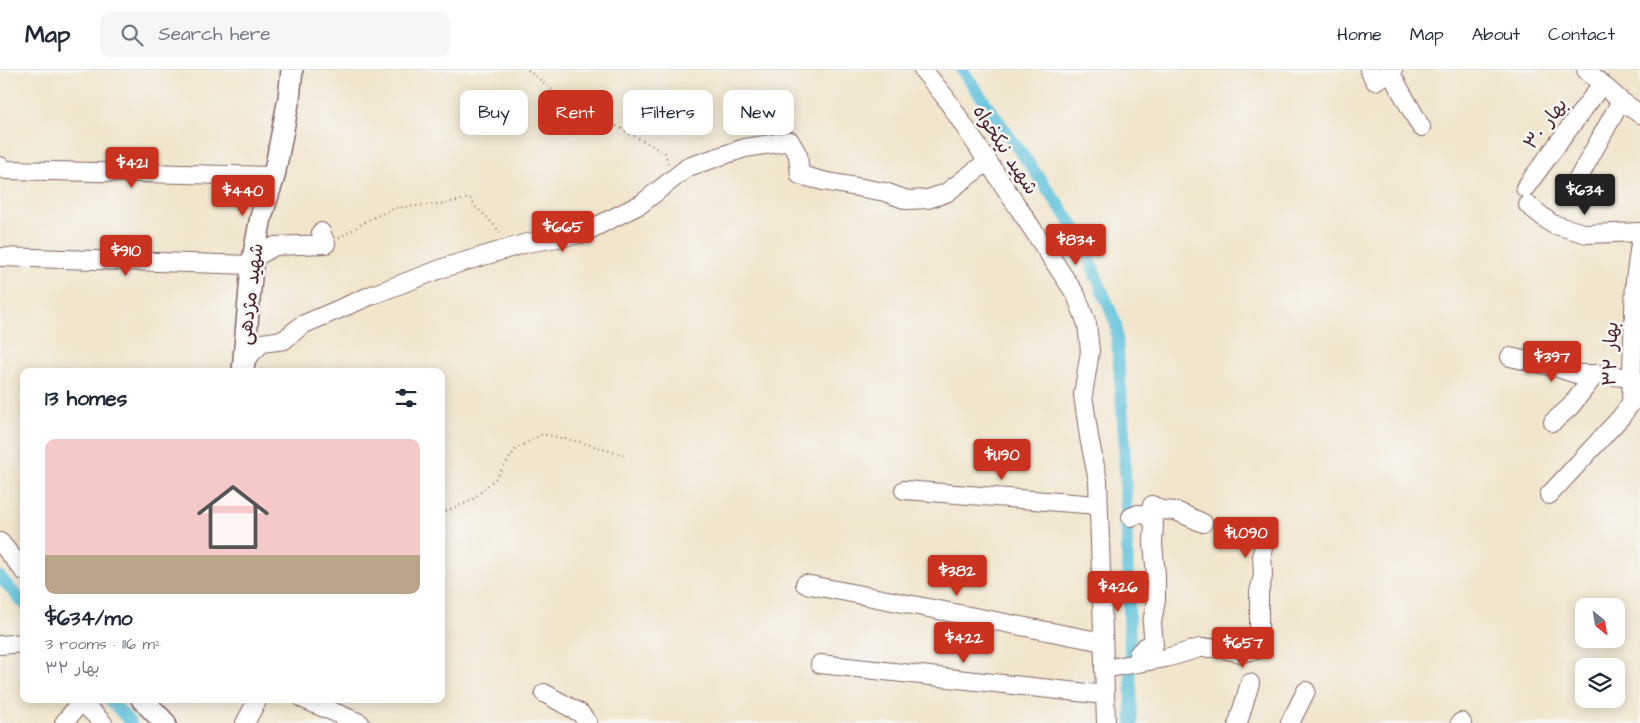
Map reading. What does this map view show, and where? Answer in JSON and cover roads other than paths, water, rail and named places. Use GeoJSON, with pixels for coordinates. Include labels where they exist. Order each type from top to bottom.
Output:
{"type":"FeatureCollection","features":[{"type":"Feature","properties":{"kind":"main road","name":"شهید مژدهی"},"geometry":{"type":"LineString","coordinates":[[243,366],[253,261],[261,217],[274,176],[289,98],[292,70]]}},
{"type":"Feature","properties":{"kind":"main road"},"geometry":{"type":"LineString","coordinates":[[146,703],[165,723]]}},
{"type":"Feature","properties":{"kind":"street","name":"شهید نیکخواه"},"geometry":{"type":"LineString","coordinates":[[923,70],[945,97],[1076,294],[1087,324],[1090,350],[1084,395],[1089,437],[1098,481],[1106,723]]}},
{"type":"Feature","properties":{"kind":"street"},"geometry":{"type":"LineString","coordinates":[[1586,70],[1621,101],[1640,114]]}},
{"type":"Feature","properties":{"kind":"street"},"geometry":{"type":"LineString","coordinates":[[1382,73],[1421,127]]}},
{"type":"Feature","properties":{"kind":"street","name":"بهار ۳۰"},"geometry":{"type":"LineString","coordinates":[[1602,84],[1526,196],[1552,224],[1586,234],[1640,232]]}},
{"type":"Feature","properties":{"kind":"street"},"geometry":{"type":"LineString","coordinates":[[1573,188],[1621,101]]}},
{"type":"Feature","properties":{"kind":"street"},"geometry":{"type":"LineString","coordinates":[[243,366],[262,343],[284,340],[302,325],[372,295],[446,267],[527,243],[581,234],[642,204],[688,167],[745,148],[790,141],[798,155],[800,175],[885,192],[906,200],[928,199],[946,194],[980,167],[989,164]]}},
{"type":"Feature","properties":{"kind":"street"},"geometry":{"type":"LineString","coordinates":[[0,166],[6,170],[274,176]]}},
{"type":"Feature","properties":{"kind":"street"},"geometry":{"type":"LineString","coordinates":[[0,257],[253,261],[275,246],[324,238]]}},
{"type":"Feature","properties":{"kind":"street","name":"بهار ۳۲"},"geometry":{"type":"LineString","coordinates":[[1549,495],[1621,417],[1631,403],[1635,280],[1640,244]]}},
{"type":"Feature","properties":{"kind":"street"},"geometry":{"type":"LineString","coordinates":[[1510,357],[1555,367],[1576,374],[1632,378]]}},
{"type":"Feature","properties":{"kind":"street"},"geometry":{"type":"LineString","coordinates":[[1553,422],[1570,407],[1596,374]]}},
{"type":"Feature","properties":{"kind":"street"},"geometry":{"type":"LineString","coordinates":[[904,490],[1098,505]]}},
{"type":"Feature","properties":{"kind":"street"},"geometry":{"type":"LineString","coordinates":[[1133,664],[1138,654],[1145,647],[1154,645],[1152,623],[1156,600],[1156,575],[1153,544],[1154,524],[1149,515],[1152,505],[1161,510],[1176,511],[1203,523]]}},
{"type":"Feature","properties":{"kind":"street"},"geometry":{"type":"LineString","coordinates":[[1131,517],[1138,514],[1149,515]]}},
{"type":"Feature","properties":{"kind":"street"},"geometry":{"type":"LineString","coordinates":[[1104,669],[1186,653],[1200,648],[1218,648],[1242,652],[1257,650],[1259,592],[1263,576],[1262,554],[1264,541]]}},
{"type":"Feature","properties":{"kind":"street"},"geometry":{"type":"LineString","coordinates":[[2,549],[20,567]]}},
{"type":"Feature","properties":{"kind":"street"},"geometry":{"type":"LineString","coordinates":[[805,584],[1103,642]]}},
{"type":"Feature","properties":{"kind":"street"},"geometry":{"type":"LineString","coordinates":[[0,645],[20,644]]}},
{"type":"Feature","properties":{"kind":"street"},"geometry":{"type":"LineString","coordinates":[[820,664],[1105,695]]}},
{"type":"Feature","properties":{"kind":"street"},"geometry":{"type":"LineString","coordinates":[[1238,723],[1250,683]]}},
{"type":"Feature","properties":{"kind":"street"},"geometry":{"type":"LineString","coordinates":[[544,692],[580,714],[588,723]]}},
{"type":"Feature","properties":{"kind":"street"},"geometry":{"type":"LineString","coordinates":[[1290,723],[1306,692]]}},
{"type":"Feature","properties":{"kind":"street"},"geometry":{"type":"LineString","coordinates":[[64,723],[78,703]]}},
{"type":"Feature","properties":{"kind":"street"},"geometry":{"type":"LineString","coordinates":[[85,703],[103,723]]}},
{"type":"Feature","properties":{"kind":"street"},"geometry":{"type":"LineString","coordinates":[[245,723],[256,703]]}},
{"type":"Feature","properties":{"kind":"street"},"geometry":{"type":"LineString","coordinates":[[312,703],[360,723]]}},
{"type":"Feature","properties":{"kind":"waterway"},"geometry":{"type":"LineString","coordinates":[[962,70],[1078,232],[1116,324],[1124,436],[1132,723]]}},
{"type":"Feature","properties":{"kind":"waterway"},"geometry":{"type":"LineString","coordinates":[[0,577],[20,600]]}},
{"type":"Feature","properties":{"kind":"waterway"},"geometry":{"type":"LineString","coordinates":[[113,703],[131,723]]}}]}
